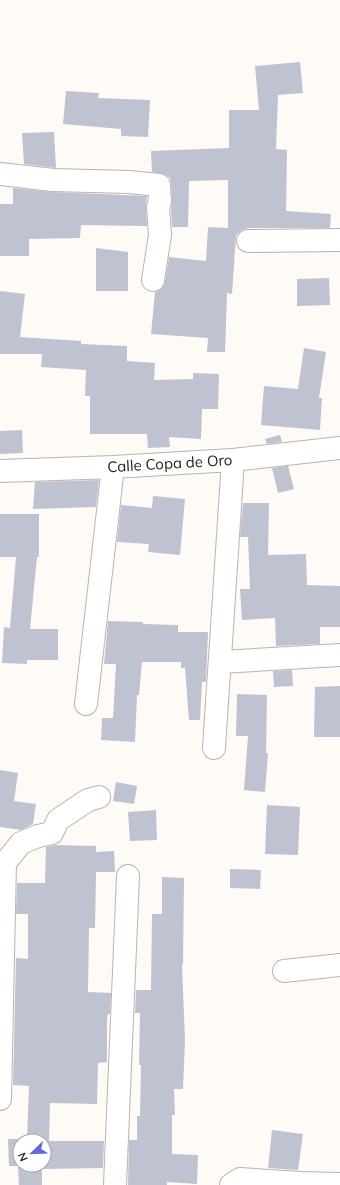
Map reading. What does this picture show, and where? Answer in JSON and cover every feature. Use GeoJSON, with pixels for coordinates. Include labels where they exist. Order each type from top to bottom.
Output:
{"type":"FeatureCollection","features":[{"type":"Feature","properties":{"kind":"street"},"geometry":{"type":"LineString","coordinates":[[0,174],[53,180],[129,182],[159,185],[160,201],[158,207],[160,235],[153,280]]}},
{"type":"Feature","properties":{"kind":"street"},"geometry":{"type":"LineString","coordinates":[[248,242],[340,240]]}},
{"type":"Feature","properties":{"kind":"street","name":"Calle Copa de Oro"},"geometry":{"type":"LineString","coordinates":[[0,471],[113,467],[233,460],[340,448]]}},
{"type":"Feature","properties":{"kind":"street"},"geometry":{"type":"LineString","coordinates":[[214,748],[233,460]]}},
{"type":"Feature","properties":{"kind":"street"},"geometry":{"type":"LineString","coordinates":[[86,704],[113,467]]}},
{"type":"Feature","properties":{"kind":"street"},"geometry":{"type":"LineString","coordinates":[[220,662],[340,654]]}},
{"type":"Feature","properties":{"kind":"street"},"geometry":{"type":"LineString","coordinates":[[0,1098],[5,863],[21,843],[38,836],[52,833],[58,820],[88,800],[99,797]]}},
{"type":"Feature","properties":{"kind":"street"},"geometry":{"type":"LineString","coordinates":[[115,1185],[128,876]]}},
{"type":"Feature","properties":{"kind":"street"},"geometry":{"type":"LineString","coordinates":[[284,971],[340,965]]}},
{"type":"Feature","properties":{"kind":"street"},"geometry":{"type":"LineString","coordinates":[[231,1185],[240,1179],[340,1184]]}},
{"type":"Feature","properties":{"kind":"building"},"geometry":{"type":"Polygon","coordinates":[[[300,62],[303,93],[278,95],[276,149],[287,150],[286,211],[331,214],[330,228],[248,228],[242,230],[236,235],[232,294],[227,293],[225,352],[207,352],[208,338],[151,334],[155,292],[162,288],[165,282],[169,257],[206,261],[208,227],[228,228],[228,180],[189,181],[188,227],[172,227],[170,178],[166,175],[152,172],[151,151],[229,148],[229,110],[259,110],[255,66],[300,62]]]}},
{"type":"Feature","properties":{"kind":"building"},"geometry":{"type":"Polygon","coordinates":[[[66,91],[99,93],[98,98],[150,100],[148,137],[121,136],[121,129],[63,124],[66,91]]]}},
{"type":"Feature","properties":{"kind":"building"},"geometry":{"type":"Polygon","coordinates":[[[54,132],[56,168],[24,164],[22,133],[54,132]]]}},
{"type":"Feature","properties":{"kind":"building"},"geometry":{"type":"Polygon","coordinates":[[[13,188],[53,192],[147,196],[147,226],[81,225],[80,238],[29,239],[29,256],[0,256],[0,204],[13,204],[13,188]]]}},
{"type":"Feature","properties":{"kind":"building"},"geometry":{"type":"Polygon","coordinates":[[[96,248],[128,252],[128,291],[96,291],[96,248]]]}},
{"type":"Feature","properties":{"kind":"building"},"geometry":{"type":"Polygon","coordinates":[[[329,278],[330,305],[297,306],[297,279],[329,278]]]}},
{"type":"Feature","properties":{"kind":"building"},"geometry":{"type":"Polygon","coordinates":[[[0,291],[25,294],[20,337],[81,341],[81,344],[127,346],[127,361],[155,363],[154,380],[193,379],[193,373],[219,374],[218,409],[202,409],[201,439],[169,437],[170,447],[148,448],[147,434],[90,434],[90,396],[85,396],[86,370],[41,367],[42,354],[0,354],[0,291]]]}},
{"type":"Feature","properties":{"kind":"building"},"geometry":{"type":"Polygon","coordinates":[[[304,348],[326,352],[319,398],[322,398],[320,430],[261,425],[264,386],[298,389],[304,348]]]}},
{"type":"Feature","properties":{"kind":"building"},"geometry":{"type":"Polygon","coordinates":[[[22,430],[23,453],[0,454],[0,431],[22,430]]]}},
{"type":"Feature","properties":{"kind":"building"},"geometry":{"type":"Polygon","coordinates":[[[280,435],[282,442],[267,444],[265,439],[280,435]]]}},
{"type":"Feature","properties":{"kind":"building"},"geometry":{"type":"Polygon","coordinates":[[[288,466],[294,489],[278,493],[272,468],[288,466]]]}},
{"type":"Feature","properties":{"kind":"building"},"geometry":{"type":"Polygon","coordinates":[[[99,480],[96,507],[33,509],[35,482],[99,480]]]}},
{"type":"Feature","properties":{"kind":"building"},"geometry":{"type":"Polygon","coordinates":[[[153,496],[185,499],[180,555],[148,552],[149,544],[117,542],[121,505],[152,508],[153,496]]]}},
{"type":"Feature","properties":{"kind":"building"},"geometry":{"type":"Polygon","coordinates":[[[243,503],[269,503],[268,555],[306,554],[307,585],[340,586],[340,627],[320,627],[320,644],[276,646],[275,618],[242,620],[240,589],[250,589],[248,537],[240,537],[243,503]]]}},
{"type":"Feature","properties":{"kind":"building"},"geometry":{"type":"Polygon","coordinates":[[[0,514],[39,514],[39,557],[37,557],[30,629],[58,629],[58,660],[27,660],[27,664],[2,663],[4,627],[10,628],[16,557],[0,557],[0,514]]]}},
{"type":"Feature","properties":{"kind":"building"},"geometry":{"type":"Polygon","coordinates":[[[108,621],[178,625],[178,632],[208,632],[206,682],[202,682],[200,720],[189,720],[185,668],[181,668],[181,662],[142,662],[139,695],[137,695],[135,742],[101,740],[102,718],[113,718],[116,664],[104,664],[108,621]]]}},
{"type":"Feature","properties":{"kind":"building"},"geometry":{"type":"Polygon","coordinates":[[[292,670],[293,686],[274,687],[273,671],[292,670]]]}},
{"type":"Feature","properties":{"kind":"building"},"geometry":{"type":"Polygon","coordinates":[[[340,686],[340,737],[314,737],[315,687],[340,686]]]}},
{"type":"Feature","properties":{"kind":"building"},"geometry":{"type":"Polygon","coordinates":[[[237,694],[267,695],[266,753],[268,753],[265,792],[244,790],[248,736],[236,736],[237,694]]]}},
{"type":"Feature","properties":{"kind":"building"},"geometry":{"type":"Polygon","coordinates":[[[0,770],[18,773],[14,801],[36,804],[33,824],[21,830],[0,827],[0,770]]]}},
{"type":"Feature","properties":{"kind":"building"},"geometry":{"type":"Polygon","coordinates":[[[116,782],[137,786],[134,804],[113,801],[116,782]]]}},
{"type":"Feature","properties":{"kind":"building"},"geometry":{"type":"Polygon","coordinates":[[[267,805],[300,807],[298,855],[265,854],[267,805]]]}},
{"type":"Feature","properties":{"kind":"building"},"geometry":{"type":"Polygon","coordinates":[[[156,810],[157,840],[130,841],[128,812],[156,810]]]}},
{"type":"Feature","properties":{"kind":"building"},"geometry":{"type":"Polygon","coordinates":[[[55,845],[96,846],[96,852],[114,851],[115,872],[96,872],[95,928],[89,928],[88,992],[111,993],[110,1014],[108,1014],[107,1019],[107,1062],[98,1063],[97,1104],[50,1103],[49,1133],[27,1133],[29,1086],[13,1085],[16,958],[28,959],[28,914],[16,914],[17,883],[45,883],[46,847],[55,845]]]}},
{"type":"Feature","properties":{"kind":"building"},"geometry":{"type":"Polygon","coordinates":[[[230,869],[261,870],[260,889],[230,888],[230,869]]]}},
{"type":"Feature","properties":{"kind":"building"},"geometry":{"type":"Polygon","coordinates":[[[162,877],[184,878],[182,965],[185,1040],[183,1089],[174,1089],[175,1115],[172,1115],[172,1154],[198,1155],[197,1184],[167,1182],[167,1185],[128,1185],[129,1140],[137,1140],[137,1116],[140,1116],[140,1013],[135,1013],[136,990],[151,990],[152,914],[162,914],[162,877]]]}},
{"type":"Feature","properties":{"kind":"building"},"geometry":{"type":"Polygon","coordinates":[[[272,1130],[303,1134],[298,1170],[268,1168],[272,1130]]]}},
{"type":"Feature","properties":{"kind":"building"},"geometry":{"type":"Polygon","coordinates":[[[8,1139],[12,1139],[12,1166],[9,1166],[8,1139]]]}},
{"type":"Feature","properties":{"kind":"building"},"geometry":{"type":"Polygon","coordinates":[[[52,1141],[104,1141],[103,1168],[52,1169],[52,1141]]]}},
{"type":"Feature","properties":{"kind":"building"},"geometry":{"type":"Polygon","coordinates":[[[18,1173],[42,1173],[42,1185],[19,1185],[18,1173]]]}}]}
